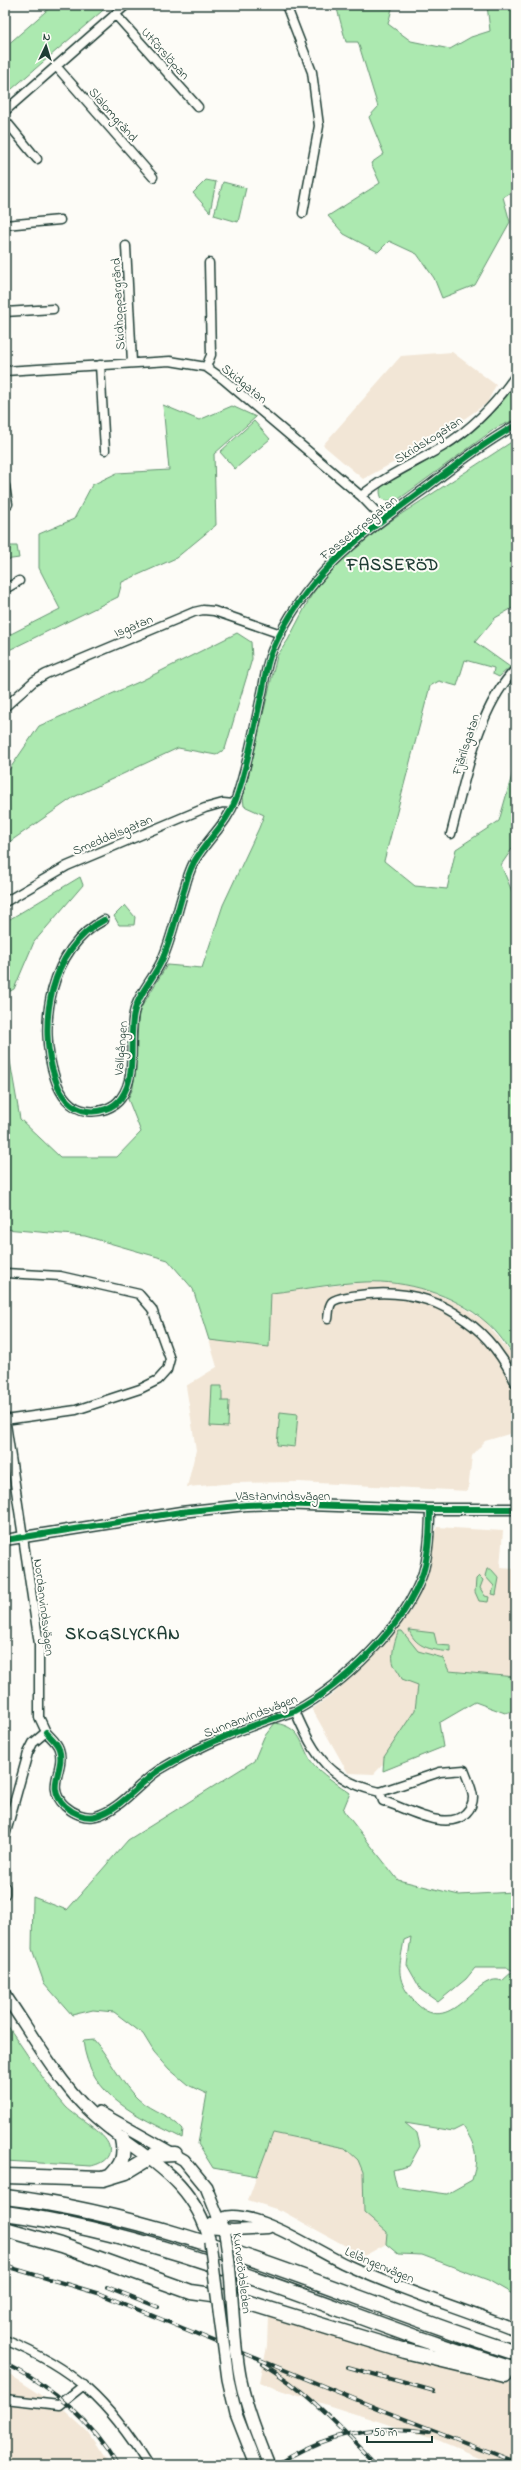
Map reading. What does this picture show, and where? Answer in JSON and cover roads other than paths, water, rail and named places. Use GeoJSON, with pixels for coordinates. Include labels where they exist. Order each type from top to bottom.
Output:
{"type":"FeatureCollection","features":[{"type":"Feature","properties":{"kind":"highway"},"geometry":{"type":"LineString","coordinates":[[110,2177],[120,2167],[124,2159],[122,2139]]}},
{"type":"Feature","properties":{"kind":"highway"},"geometry":{"type":"LineString","coordinates":[[5,2176],[93,2180],[126,2172],[148,2158],[175,2154]]}},
{"type":"Feature","properties":{"kind":"highway"},"geometry":{"type":"LineString","coordinates":[[5,2196],[113,2215],[190,2237],[516,2353]]}},
{"type":"Feature","properties":{"kind":"highway"},"geometry":{"type":"LineString","coordinates":[[5,2213],[65,2222],[177,2251],[272,2283],[419,2338],[516,2370]]}},
{"type":"Feature","properties":{"kind":"highway"},"geometry":{"type":"LineString","coordinates":[[5,2229],[61,2245],[134,2270],[191,2292],[233,2298],[452,2364],[516,2377]]}},
{"type":"Feature","properties":{"kind":"main road","name":"Kurverödsleden"},"geometry":{"type":"LineString","coordinates":[[5,1995],[66,2083],[87,2108],[122,2139],[176,2179],[184,2189],[207,2228],[213,2254],[228,2380],[236,2414],[256,2465]]}},
{"type":"Feature","properties":{"kind":"main road","name":"Kurverödsleden"},"geometry":{"type":"LineString","coordinates":[[66,2083],[95,2109],[116,2123],[175,2154],[194,2170],[206,2188],[220,2218],[224,2232],[233,2298],[241,2380],[248,2411],[269,2465]]}},
{"type":"Feature","properties":{"kind":"street"},"geometry":{"type":"LineString","coordinates":[[5,111],[126,5]]}},
{"type":"Feature","properties":{"kind":"street"},"geometry":{"type":"LineString","coordinates":[[286,5],[312,72],[319,126],[304,213]]}},
{"type":"Feature","properties":{"kind":"street","name":"Utförslöpan"},"geometry":{"type":"LineString","coordinates":[[115,14],[198,107]]}},
{"type":"Feature","properties":{"kind":"street","name":"Slalomgränd"},"geometry":{"type":"LineString","coordinates":[[56,66],[153,177]]}},
{"type":"Feature","properties":{"kind":"street"},"geometry":{"type":"LineString","coordinates":[[5,120],[37,159]]}},
{"type":"Feature","properties":{"kind":"street"},"geometry":{"type":"LineString","coordinates":[[5,225],[60,220]]}},
{"type":"Feature","properties":{"kind":"street","name":"Skidhoppargränd"},"geometry":{"type":"LineString","coordinates":[[126,246],[132,362]]}},
{"type":"Feature","properties":{"kind":"street"},"geometry":{"type":"LineString","coordinates":[[206,367],[211,355],[209,263]]}},
{"type":"Feature","properties":{"kind":"street"},"geometry":{"type":"LineString","coordinates":[[5,312],[53,309]]}},
{"type":"Feature","properties":{"kind":"street","name":"Skidgatan"},"geometry":{"type":"LineString","coordinates":[[5,371],[132,362],[170,361],[206,367],[223,379],[361,496],[383,519]]}},
{"type":"Feature","properties":{"kind":"street"},"geometry":{"type":"LineString","coordinates":[[100,365],[105,450]]}},
{"type":"Feature","properties":{"kind":"street","name":"Skridskogatan"},"geometry":{"type":"LineString","coordinates":[[361,496],[375,484],[443,446],[476,422],[500,398],[516,375]]}},
{"type":"Feature","properties":{"kind":"street","name":"Fassetorpsgatan"},"geometry":{"type":"LineString","coordinates":[[234,804],[249,752],[268,661],[281,634],[322,571],[383,519],[492,438],[516,425]]}},
{"type":"Feature","properties":{"kind":"street"},"geometry":{"type":"LineString","coordinates":[[5,486],[8,504]]}},
{"type":"Feature","properties":{"kind":"street"},"geometry":{"type":"LineString","coordinates":[[5,589],[19,581]]}},
{"type":"Feature","properties":{"kind":"street","name":"Isgatan"},"geometry":{"type":"LineString","coordinates":[[5,707],[34,681],[46,674],[194,612],[203,610],[214,611],[281,634]]}},
{"type":"Feature","properties":{"kind":"street","name":"Fjärilsgatan"},"geometry":{"type":"LineString","coordinates":[[451,834],[476,744],[489,708],[509,677],[516,670]]}},
{"type":"Feature","properties":{"kind":"street","name":"Smeddalsgatan"},"geometry":{"type":"LineString","coordinates":[[5,902],[91,855],[204,808],[223,803],[234,804]]}},
{"type":"Feature","properties":{"kind":"street","name":"Vallgången"},"geometry":{"type":"LineString","coordinates":[[104,920],[89,928],[69,952],[52,990],[47,1030],[50,1063],[58,1088],[72,1105],[86,1111],[97,1112],[116,1103],[127,1087],[134,1011],[163,958],[195,860],[226,821],[234,804]]}},
{"type":"Feature","properties":{"kind":"street"},"geometry":{"type":"LineString","coordinates":[[5,1272],[60,1276],[139,1294],[152,1309],[170,1359],[167,1370],[158,1380],[140,1389],[76,1410],[5,1420]]}},
{"type":"Feature","properties":{"kind":"street"},"geometry":{"type":"LineString","coordinates":[[328,1319],[329,1306],[333,1301],[346,1297],[389,1293],[426,1299],[443,1306],[477,1330],[499,1353],[516,1384]]}},
{"type":"Feature","properties":{"kind":"street","name":"Nordanvindsvägen"},"geometry":{"type":"LineString","coordinates":[[5,1417],[24,1536],[39,1650],[39,1717],[46,1732]]}},
{"type":"Feature","properties":{"kind":"street","name":"Västanvindsvägen"},"geometry":{"type":"LineString","coordinates":[[5,1540],[24,1536],[246,1505],[276,1504],[430,1509],[516,1508]]}},
{"type":"Feature","properties":{"kind":"street","name":"Sunnanvindsvägen"},"geometry":{"type":"LineString","coordinates":[[46,1732],[60,1752],[56,1781],[57,1794],[62,1802],[72,1812],[90,1817],[110,1809],[158,1772],[210,1741],[295,1711],[327,1691],[344,1677],[401,1615],[418,1584],[424,1566],[430,1509]]}},
{"type":"Feature","properties":{"kind":"street"},"geometry":{"type":"LineString","coordinates":[[295,1711],[312,1746],[335,1774],[357,1787],[380,1792],[440,1772],[464,1770],[473,1796],[472,1805],[463,1817],[458,1820],[446,1821],[434,1820],[383,1801],[380,1792]]}},
{"type":"Feature","properties":{"kind":"street"},"geometry":{"type":"LineString","coordinates":[[5,1836],[28,1753],[33,1743],[46,1732]]}},
{"type":"Feature","properties":{"kind":"street"},"geometry":{"type":"LineString","coordinates":[[5,1887],[6,1894]]}},
{"type":"Feature","properties":{"kind":"street","name":"Lelångenvägen"},"geometry":{"type":"LineString","coordinates":[[220,2218],[244,2217],[272,2228],[366,2273],[516,2330]]}},
{"type":"Feature","properties":{"kind":"street"},"geometry":{"type":"LineString","coordinates":[[207,2228],[220,2218]]}},
{"type":"Feature","properties":{"kind":"street","name":"Lelångenvägen"},"geometry":{"type":"LineString","coordinates":[[207,2228],[224,2232],[272,2228]]}},
{"type":"Feature","properties":{"kind":"street","name":"Lelångenvägen"},"geometry":{"type":"LineString","coordinates":[[482,2317],[516,2324]]}},
{"type":"Feature","properties":{"kind":"street"},"geometry":{"type":"LineString","coordinates":[[5,2340],[52,2362],[84,2386],[122,2426],[148,2465]]}},
{"type":"Feature","properties":{"kind":"street"},"geometry":{"type":"LineString","coordinates":[[5,2400],[58,2405],[84,2386]]}},
{"type":"Feature","properties":{"kind":"railway"},"geometry":{"type":"LineString","coordinates":[[5,2266],[100,2294],[384,2411],[516,2462]]}},
{"type":"Feature","properties":{"kind":"railway"},"geometry":{"type":"LineString","coordinates":[[107,2287],[158,2307]]}},
{"type":"Feature","properties":{"kind":"railway"},"geometry":{"type":"LineString","coordinates":[[5,2363],[38,2382],[68,2406],[95,2433],[117,2465]]}},
{"type":"Feature","properties":{"kind":"railway"},"geometry":{"type":"LineString","coordinates":[[263,2364],[309,2398],[377,2465]]}},
{"type":"Feature","properties":{"kind":"railway"},"geometry":{"type":"LineString","coordinates":[[348,2367],[434,2391]]}},
{"type":"Feature","properties":{"kind":"railway"},"geometry":{"type":"LineString","coordinates":[[276,2465],[312,2446],[349,2434],[388,2429],[429,2432]]}},
{"type":"Feature","properties":{"kind":"district","name":"FASSERÖD"},"geometry":{"type":"Point","coordinates":[393,564]}},
{"type":"Feature","properties":{"kind":"district","name":"SKOGSLYCKAN"},"geometry":{"type":"Point","coordinates":[123,1633]}}]}
